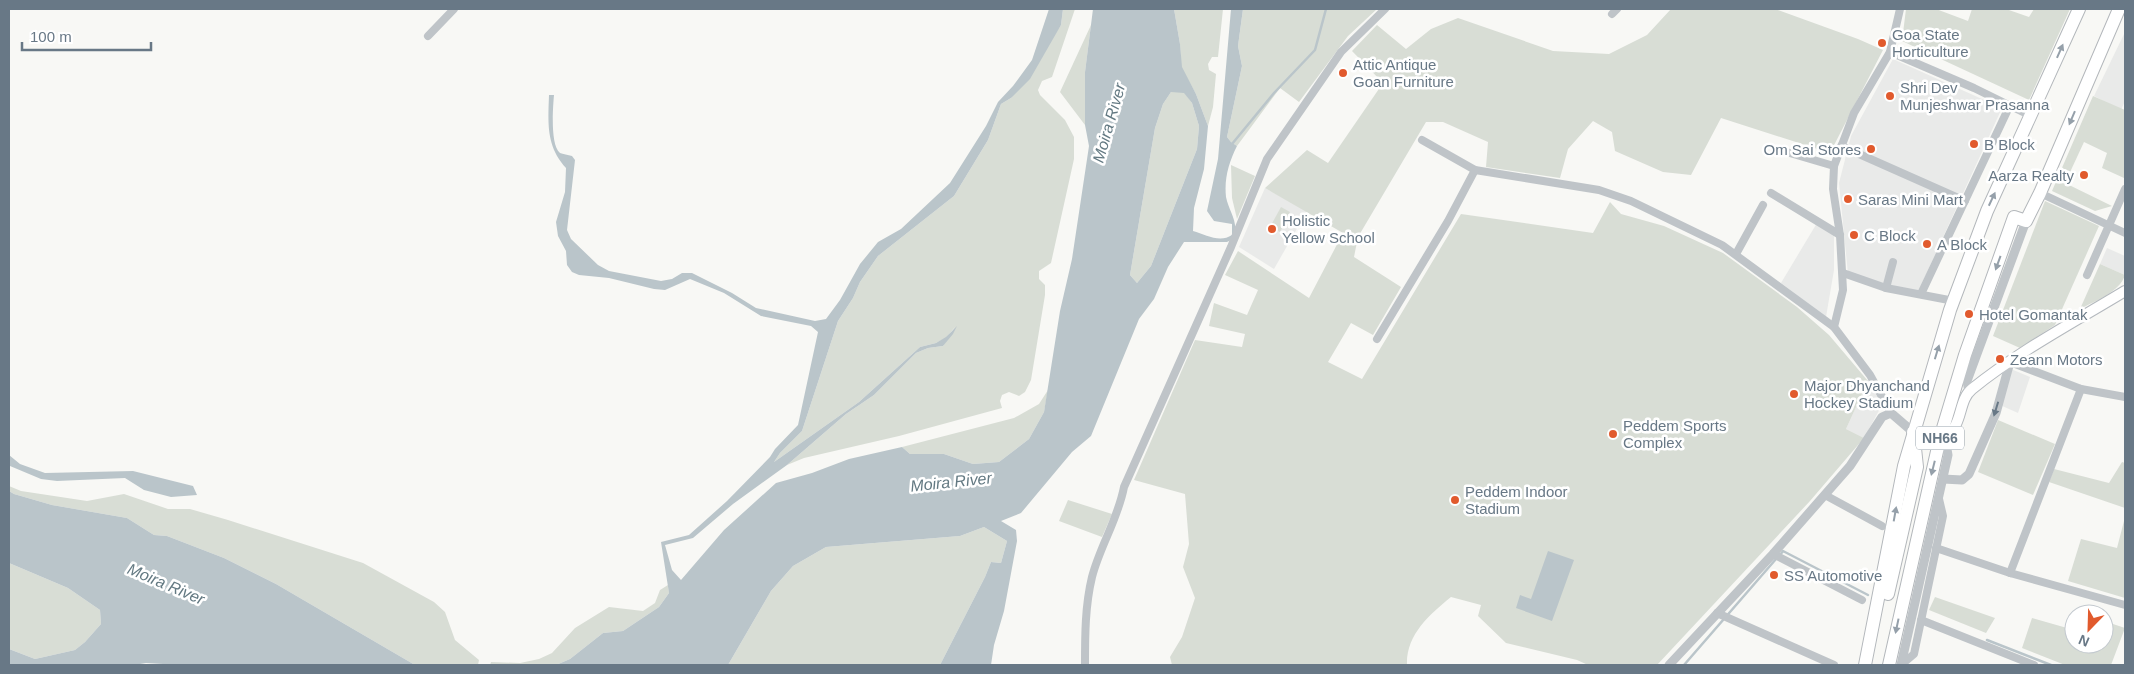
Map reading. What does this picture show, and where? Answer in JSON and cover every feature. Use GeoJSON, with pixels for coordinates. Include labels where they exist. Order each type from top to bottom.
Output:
{"type":"FeatureCollection","features":[{"type":"Feature","properties":{"kind":"highway","name":"NH66"},"geometry":{"type":"LineString","coordinates":[[1872,665],[1917,467],[1913,432],[1954,301],[1987,211],[2032,116],[2079,9]]}},
{"type":"Feature","properties":{"kind":"highway"},"geometry":{"type":"LineString","coordinates":[[2026,221],[2040,193],[2119,9]]}},
{"type":"Feature","properties":{"kind":"highway","name":"NH66"},"geometry":{"type":"LineString","coordinates":[[1889,665],[1940,438],[1965,355],[2014,217],[2026,221]]}},
{"type":"Feature","properties":{"kind":"highway"},"geometry":{"type":"LineString","coordinates":[[1865,665],[1904,466],[1913,432],[1940,438]]}},
{"type":"Feature","properties":{"kind":"main road"},"geometry":{"type":"LineString","coordinates":[[1940,438],[1949,435],[1955,427],[1969,392],[2010,362],[2125,291]]}},
{"type":"Feature","properties":{"kind":"street"},"geometry":{"type":"LineString","coordinates":[[428,36],[454,9]]}},
{"type":"Feature","properties":{"kind":"street"},"geometry":{"type":"LineString","coordinates":[[1085,665],[1084,630],[1092,576],[1120,506],[1124,487],[1235,238],[1267,159],[1341,52],[1385,9]]}},
{"type":"Feature","properties":{"kind":"street"},"geometry":{"type":"LineString","coordinates":[[1834,328],[1843,290],[1843,273],[1840,235],[1833,189],[1834,166],[1854,113],[1890,52],[1900,9]]}},
{"type":"Feature","properties":{"kind":"street"},"geometry":{"type":"LineString","coordinates":[[1890,52],[1974,88],[2032,116]]}},
{"type":"Feature","properties":{"kind":"street"},"geometry":{"type":"LineString","coordinates":[[1921,294],[2010,106]]}},
{"type":"Feature","properties":{"kind":"street"},"geometry":{"type":"LineString","coordinates":[[1422,140],[1475,170],[1598,190],[1631,200],[1722,245],[1834,328],[1870,375],[1890,413],[1913,432]]}},
{"type":"Feature","properties":{"kind":"street"},"geometry":{"type":"LineString","coordinates":[[1841,146],[1965,201]]}},
{"type":"Feature","properties":{"kind":"street"},"geometry":{"type":"LineString","coordinates":[[1783,151],[1834,166]]}},
{"type":"Feature","properties":{"kind":"street"},"geometry":{"type":"LineString","coordinates":[[1377,340],[1448,221],[1475,170]]}},
{"type":"Feature","properties":{"kind":"street"},"geometry":{"type":"LineString","coordinates":[[2087,275],[2125,189]]}},
{"type":"Feature","properties":{"kind":"street"},"geometry":{"type":"LineString","coordinates":[[1771,193],[1840,235]]}},
{"type":"Feature","properties":{"kind":"street"},"geometry":{"type":"LineString","coordinates":[[2040,193],[2125,233]]}},
{"type":"Feature","properties":{"kind":"street"},"geometry":{"type":"LineString","coordinates":[[1736,254],[1763,206]]}},
{"type":"Feature","properties":{"kind":"street"},"geometry":{"type":"LineString","coordinates":[[1969,392],[1967,381],[2026,221]]}},
{"type":"Feature","properties":{"kind":"street"},"geometry":{"type":"LineString","coordinates":[[1886,288],[1893,262]]}},
{"type":"Feature","properties":{"kind":"street"},"geometry":{"type":"LineString","coordinates":[[1843,273],[1886,288],[1954,301]]}},
{"type":"Feature","properties":{"kind":"street"},"geometry":{"type":"LineString","coordinates":[[1943,479],[1962,480],[1969,474],[1996,413],[2010,362],[2081,389],[2125,397]]}},
{"type":"Feature","properties":{"kind":"street"},"geometry":{"type":"LineString","coordinates":[[2010,573],[2081,389]]}},
{"type":"Feature","properties":{"kind":"street"},"geometry":{"type":"LineString","coordinates":[[1669,665],[1773,554],[1825,495],[1850,466],[1882,417],[1890,413]]}},
{"type":"Feature","properties":{"kind":"street"},"geometry":{"type":"LineString","coordinates":[[1901,665],[1948,455],[1946,444],[1940,438]]}},
{"type":"Feature","properties":{"kind":"street"},"geometry":{"type":"LineString","coordinates":[[1825,495],[1882,526]]}},
{"type":"Feature","properties":{"kind":"street"},"geometry":{"type":"LineString","coordinates":[[1901,665],[1914,654],[1943,516],[1938,498]]}},
{"type":"Feature","properties":{"kind":"street"},"geometry":{"type":"LineString","coordinates":[[1936,548],[2010,573],[2125,605]]}},
{"type":"Feature","properties":{"kind":"street"},"geometry":{"type":"LineString","coordinates":[[1773,554],[1862,600]]}},
{"type":"Feature","properties":{"kind":"street"},"geometry":{"type":"LineString","coordinates":[[1717,613],[1834,665]]}},
{"type":"Feature","properties":{"kind":"street"},"geometry":{"type":"LineString","coordinates":[[1921,620],[2034,665]]}},
{"type":"Feature","properties":{"kind":"shaded area"},"geometry":{"type":"Polygon","coordinates":[[[1063,9],[1075,9],[1052,77],[1042,81],[1038,90],[1040,95],[1065,120],[1074,137],[1074,159],[1051,263],[1039,271],[1039,279],[1045,285],[1045,295],[1031,380],[1025,392],[1019,396],[1009,392],[1002,395],[1000,401],[1002,408],[899,436],[804,458],[787,465],[846,414],[874,395],[916,353],[928,348],[943,346],[955,327],[946,338],[920,347],[859,402],[774,462],[780,453],[802,431],[838,321],[853,298],[860,282],[878,256],[954,196],[988,140],[1001,104],[1011,98],[1061,25],[1063,9]]]}},
{"type":"Feature","properties":{"kind":"shaded area"},"geometry":{"type":"Polygon","coordinates":[[[1174,9],[1223,9],[1218,57],[1212,57],[1208,64],[1209,70],[1216,74],[1213,107],[1208,126],[1196,94],[1181,67],[1180,44],[1174,9]]]}},
{"type":"Feature","properties":{"kind":"shaded area"},"geometry":{"type":"Polygon","coordinates":[[[1243,9],[1377,9],[1348,36],[1299,102],[1280,88],[1237,146],[1227,137],[1242,66],[1238,46],[1243,9]]]}},
{"type":"Feature","properties":{"kind":"shaded area"},"geometry":{"type":"Polygon","coordinates":[[[1671,9],[1775,9],[1883,50],[1830,153],[1721,118],[1691,175],[1663,172],[1615,151],[1612,132],[1593,121],[1568,149],[1560,178],[1486,167],[1488,142],[1443,122],[1426,122],[1358,237],[1354,257],[1401,287],[1373,335],[1351,323],[1328,362],[1362,379],[1461,214],[1593,233],[1610,202],[1621,214],[1664,226],[1723,253],[1797,307],[1829,335],[1868,381],[1846,429],[1864,438],[1810,501],[1657,665],[1588,665],[1577,660],[1506,643],[1478,616],[1481,605],[1451,597],[1420,626],[1410,644],[1407,665],[1172,665],[1170,657],[1182,637],[1195,598],[1183,567],[1189,544],[1185,494],[1134,480],[1195,340],[1242,347],[1245,334],[1209,326],[1214,303],[1247,315],[1258,290],[1225,275],[1238,251],[1309,298],[1343,233],[1265,188],[1307,150],[1328,163],[1383,83],[1352,51],[1377,25],[1406,49],[1431,29],[1458,18],[1553,51],[1609,54],[1647,35],[1671,9]]]}},
{"type":"Feature","properties":{"kind":"shaded area"},"geometry":{"type":"Polygon","coordinates":[[[1906,9],[1936,9],[1968,21],[1972,9],[2006,9],[2029,17],[2034,9],[2070,9],[2029,100],[1902,41],[1906,9]]]}},
{"type":"Feature","properties":{"kind":"shaded area"},"geometry":{"type":"Polygon","coordinates":[[[1091,25],[1085,72],[1085,125],[1060,92],[1091,25]]]}},
{"type":"Feature","properties":{"kind":"shaded area"},"geometry":{"type":"Polygon","coordinates":[[[2125,32],[2125,101],[2121,110],[2094,96],[2125,32]]]}},
{"type":"Feature","properties":{"kind":"shaded area"},"geometry":{"type":"Polygon","coordinates":[[[1893,59],[2002,108],[1918,292],[1848,274],[1839,183],[1851,136],[1893,59]]]}},
{"type":"Feature","properties":{"kind":"shaded area"},"geometry":{"type":"Polygon","coordinates":[[[1171,92],[1184,92],[1192,103],[1199,126],[1197,149],[1151,266],[1137,283],[1130,275],[1155,128],[1163,104],[1171,92]]]}},
{"type":"Feature","properties":{"kind":"shaded area"},"geometry":{"type":"Polygon","coordinates":[[[2093,96],[2125,110],[2124,178],[2102,168],[2107,153],[2084,142],[2065,183],[2112,206],[2095,211],[2052,191],[2093,96]]]}},
{"type":"Feature","properties":{"kind":"shaded area"},"geometry":{"type":"Polygon","coordinates":[[[1231,165],[1255,176],[1237,219],[1232,198],[1231,165]]]}},
{"type":"Feature","properties":{"kind":"shaded area","name":"Holistic Yellow School"},"geometry":{"type":"Polygon","coordinates":[[[1265,188],[1307,211],[1274,269],[1239,247],[1265,188]]]}},
{"type":"Feature","properties":{"kind":"shaded area"},"geometry":{"type":"Polygon","coordinates":[[[2045,201],[2099,226],[2055,325],[2020,348],[1993,336],[2045,201]]]}},
{"type":"Feature","properties":{"kind":"shaded area"},"geometry":{"type":"Polygon","coordinates":[[[1281,207],[1290,212],[1280,232],[1270,227],[1281,207]]]}},
{"type":"Feature","properties":{"kind":"shaded area"},"geometry":{"type":"Polygon","coordinates":[[[1817,223],[1834,233],[1834,270],[1826,317],[1781,283],[1817,223]]]}},
{"type":"Feature","properties":{"kind":"shaded area"},"geometry":{"type":"Polygon","coordinates":[[[2107,248],[2125,256],[2125,275],[2100,264],[2107,248]]]}},
{"type":"Feature","properties":{"kind":"shaded area"},"geometry":{"type":"Polygon","coordinates":[[[2100,264],[2125,275],[2113,291],[2080,309],[2100,264]]]}},
{"type":"Feature","properties":{"kind":"shaded area"},"geometry":{"type":"Polygon","coordinates":[[[2011,369],[2030,377],[2018,413],[2000,405],[2011,369]]]}},
{"type":"Feature","properties":{"kind":"shaded area"},"geometry":{"type":"Polygon","coordinates":[[[1868,381],[1882,405],[1864,438],[1846,429],[1868,381]]]}},
{"type":"Feature","properties":{"kind":"shaded area"},"geometry":{"type":"Polygon","coordinates":[[[1048,390],[1044,412],[1029,439],[999,462],[973,464],[944,454],[910,454],[902,447],[1014,418],[1039,404],[1048,390]]]}},
{"type":"Feature","properties":{"kind":"shaded area"},"geometry":{"type":"Polygon","coordinates":[[[1998,420],[2055,444],[2033,495],[1978,472],[1998,420]]]}},
{"type":"Feature","properties":{"kind":"shaded area"},"geometry":{"type":"Polygon","coordinates":[[[2122,462],[2125,463],[2125,508],[2049,482],[2054,469],[2109,483],[2122,462]]]}},
{"type":"Feature","properties":{"kind":"shaded area"},"geometry":{"type":"Polygon","coordinates":[[[9,486],[21,491],[87,501],[124,494],[168,509],[190,509],[363,563],[434,602],[445,612],[455,640],[479,660],[478,665],[415,665],[276,584],[224,558],[167,536],[154,535],[127,518],[52,505],[14,494],[9,491],[9,486]]]}},
{"type":"Feature","properties":{"kind":"shaded area"},"geometry":{"type":"Polygon","coordinates":[[[1068,500],[1112,514],[1102,537],[1059,521],[1068,500]]]}},
{"type":"Feature","properties":{"kind":"shaded area"},"geometry":{"type":"Polygon","coordinates":[[[2125,517],[2125,598],[2068,581],[2081,539],[2117,548],[2125,517]]]}},
{"type":"Feature","properties":{"kind":"shaded area"},"geometry":{"type":"Polygon","coordinates":[[[984,527],[1007,541],[1001,563],[991,562],[940,665],[728,665],[771,591],[793,566],[826,547],[960,536],[984,527]]]}},
{"type":"Feature","properties":{"kind":"shaded area"},"geometry":{"type":"Polygon","coordinates":[[[9,563],[68,588],[100,610],[101,624],[75,650],[35,659],[9,649],[9,563]]]}},
{"type":"Feature","properties":{"kind":"shaded area"},"geometry":{"type":"Polygon","coordinates":[[[668,585],[669,593],[659,607],[623,631],[603,633],[570,659],[556,665],[490,665],[491,662],[520,663],[539,659],[552,653],[575,628],[609,607],[643,611],[655,603],[660,590],[668,585]]]}},
{"type":"Feature","properties":{"kind":"shaded area"},"geometry":{"type":"Polygon","coordinates":[[[1935,597],[1995,618],[1986,633],[1929,610],[1935,597]]]}},
{"type":"Feature","properties":{"kind":"shaded area"},"geometry":{"type":"Polygon","coordinates":[[[2032,618],[2064,627],[2064,654],[2114,654],[2114,624],[2125,628],[2111,665],[2065,665],[2022,648],[2032,618]]]}},
{"type":"Feature","properties":{"kind":"water","name":"Moira River"},"geometry":{"type":"Polygon","coordinates":[[[1049,9],[1063,9],[1061,25],[1030,79],[1011,98],[1001,104],[988,140],[954,196],[878,256],[860,282],[853,298],[838,321],[802,431],[780,453],[774,462],[859,402],[920,347],[936,343],[946,337],[957,326],[953,334],[943,346],[928,348],[916,353],[874,395],[846,414],[787,465],[733,504],[693,538],[665,545],[672,570],[681,580],[724,530],[776,483],[812,473],[849,459],[902,447],[910,454],[944,454],[973,464],[999,462],[1029,439],[1044,412],[1060,311],[1072,259],[1089,146],[1085,125],[1085,72],[1093,9],[1174,9],[1182,67],[1196,94],[1208,126],[1204,169],[1194,208],[1193,231],[1213,238],[1223,238],[1232,235],[1232,224],[1214,221],[1207,211],[1218,159],[1231,9],[1243,9],[1238,46],[1242,66],[1227,137],[1237,146],[1229,164],[1226,177],[1226,197],[1235,223],[1233,239],[1227,242],[1184,242],[1168,267],[1154,299],[1139,319],[1091,436],[1072,452],[1021,513],[1001,521],[1016,530],[1017,541],[1004,611],[994,645],[991,665],[940,665],[991,562],[1001,563],[1007,541],[984,527],[960,536],[826,547],[793,566],[771,591],[728,665],[556,665],[570,659],[603,633],[623,631],[659,607],[669,593],[661,542],[689,535],[727,501],[798,425],[818,332],[811,326],[761,316],[724,293],[690,279],[665,290],[609,278],[579,275],[572,272],[567,265],[566,251],[558,236],[556,222],[565,192],[566,168],[559,160],[552,143],[549,125],[549,95],[554,95],[553,134],[557,149],[560,153],[572,156],[575,160],[567,230],[571,239],[598,265],[609,271],[661,281],[672,279],[682,273],[692,273],[732,293],[756,308],[815,321],[826,319],[840,300],[860,264],[878,242],[901,229],[950,183],[986,126],[998,102],[1013,86],[1032,60],[1049,9]],[[1171,92],[1163,104],[1155,128],[1130,275],[1137,283],[1151,266],[1197,149],[1199,126],[1192,103],[1184,93],[1171,92]]]}},
{"type":"Feature","properties":{"kind":"water"},"geometry":{"type":"Polygon","coordinates":[[[9,455],[20,464],[45,473],[133,471],[193,486],[197,495],[171,497],[144,490],[125,478],[57,481],[41,479],[10,466],[9,455]]]}},
{"type":"Feature","properties":{"kind":"water","name":"Moira River"},"geometry":{"type":"Polygon","coordinates":[[[9,491],[52,505],[127,518],[154,535],[167,536],[224,558],[276,584],[415,665],[180,665],[146,663],[134,665],[9,665],[9,649],[35,659],[75,650],[101,624],[100,610],[68,588],[9,563],[9,491]]]}},
{"type":"Feature","properties":{"kind":"water"},"geometry":{"type":"Polygon","coordinates":[[[1548,551],[1574,560],[1552,621],[1516,608],[1520,595],[1531,599],[1548,551]]]}},
{"type":"Feature","properties":{"kind":"waterway"},"geometry":{"type":"LineString","coordinates":[[1232,144],[1274,93],[1315,50],[1326,9]]}},
{"type":"Feature","properties":{"kind":"waterway"},"geometry":{"type":"LineString","coordinates":[[1780,555],[1783,551],[1868,595]]}},
{"type":"Feature","properties":{"kind":"waterway"},"geometry":{"type":"LineString","coordinates":[[1684,665],[1776,559]]}},
{"type":"Feature","properties":{"kind":"waterway"},"geometry":{"type":"LineString","coordinates":[[1987,640],[2051,665]]}},
{"type":"Feature","properties":{"kind":"place","name":"Goa State Horticulture"},"geometry":{"type":"Point","coordinates":[1882,43]}},
{"type":"Feature","properties":{"kind":"place","name":"Attic Antique Goan Furniture"},"geometry":{"type":"Point","coordinates":[1343,73]}},
{"type":"Feature","properties":{"kind":"place","name":"Shri Dev Munjeshwar Prasanna"},"geometry":{"type":"Point","coordinates":[1890,96]}},
{"type":"Feature","properties":{"kind":"place","name":"B Block"},"geometry":{"type":"Point","coordinates":[1974,144]}},
{"type":"Feature","properties":{"kind":"place","name":"Om Sai Stores"},"geometry":{"type":"Point","coordinates":[1871,149]}},
{"type":"Feature","properties":{"kind":"place","name":"Aarza Realty"},"geometry":{"type":"Point","coordinates":[2084,175]}},
{"type":"Feature","properties":{"kind":"place","name":"Saras Mini Mart"},"geometry":{"type":"Point","coordinates":[1848,199]}},
{"type":"Feature","properties":{"kind":"place","name":"Holistic Yellow School"},"geometry":{"type":"Point","coordinates":[1272,229]}},
{"type":"Feature","properties":{"kind":"place","name":"C Block"},"geometry":{"type":"Point","coordinates":[1854,235]}},
{"type":"Feature","properties":{"kind":"place","name":"A Block"},"geometry":{"type":"Point","coordinates":[1927,244]}},
{"type":"Feature","properties":{"kind":"place","name":"Hotel Gomantak"},"geometry":{"type":"Point","coordinates":[1969,314]}},
{"type":"Feature","properties":{"kind":"place","name":"Zeann Motors"},"geometry":{"type":"Point","coordinates":[2000,359]}},
{"type":"Feature","properties":{"kind":"place","name":"Major Dhyanchand Hockey Stadium"},"geometry":{"type":"Point","coordinates":[1794,394]}},
{"type":"Feature","properties":{"kind":"place","name":"Peddem Sports Complex"},"geometry":{"type":"Point","coordinates":[1613,434]}},
{"type":"Feature","properties":{"kind":"place","name":"Peddem Indoor Stadium"},"geometry":{"type":"Point","coordinates":[1455,500]}},
{"type":"Feature","properties":{"kind":"place","name":"SS Automotive"},"geometry":{"type":"Point","coordinates":[1774,575]}}]}
